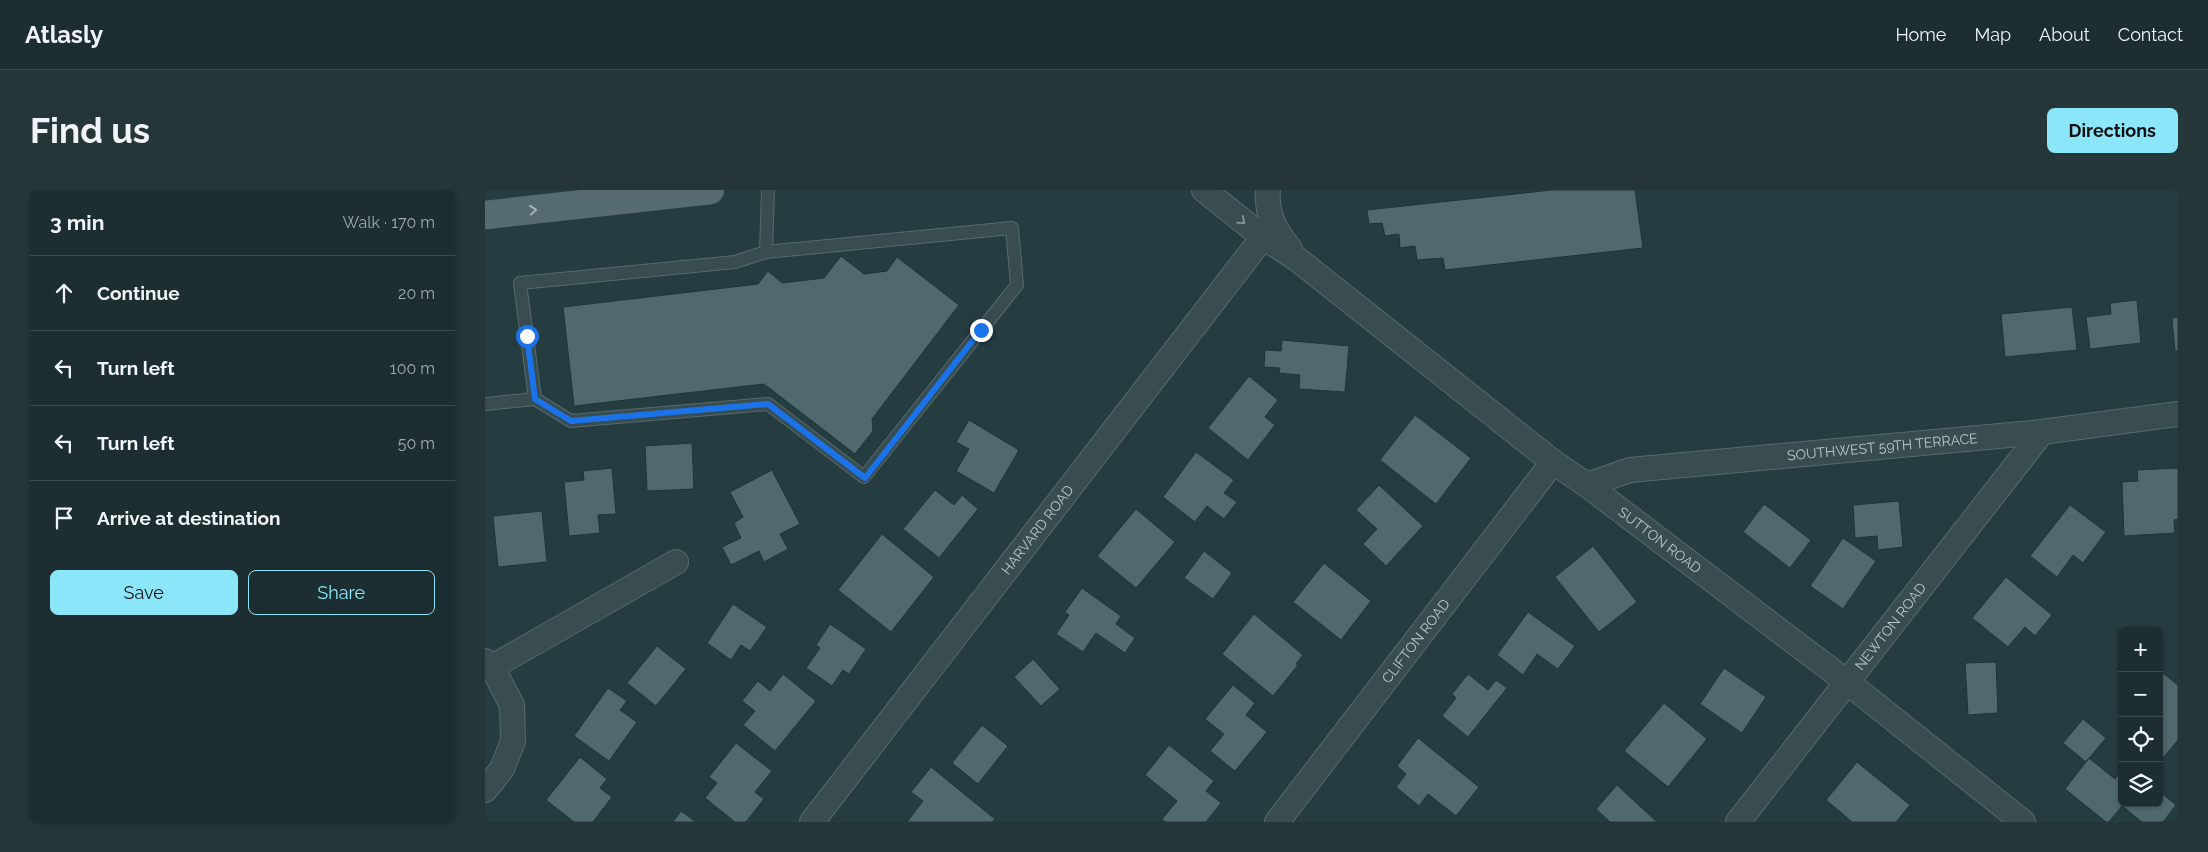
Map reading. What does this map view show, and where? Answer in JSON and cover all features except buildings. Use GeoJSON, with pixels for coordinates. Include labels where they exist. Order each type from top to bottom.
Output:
{"type":"FeatureCollection","features":[{"type":"Feature","properties":{"kind":"main road"},"geometry":{"type":"LineString","coordinates":[[485,215],[668,193],[709,190]]}},
{"type":"Feature","properties":{"kind":"street","name":"SUTTON ROAD"},"geometry":{"type":"LineString","coordinates":[[1204,190],[1263,238],[1297,259],[1553,462],[1587,485],[1847,682],[2023,822]]}},
{"type":"Feature","properties":{"kind":"street","name":"SUTTON ROAD"},"geometry":{"type":"LineString","coordinates":[[1268,190],[1267,199],[1273,228],[1297,259]]}},
{"type":"Feature","properties":{"kind":"street","name":"HARVARD ROAD"},"geometry":{"type":"LineString","coordinates":[[812,822],[1263,238]]}},
{"type":"Feature","properties":{"kind":"street","name":"SOUTHWEST 59TH TERRACE"},"geometry":{"type":"LineString","coordinates":[[1587,485],[1630,470],[2042,432],[2178,414]]}},
{"type":"Feature","properties":{"kind":"street","name":"NEWTON ROAD"},"geometry":{"type":"LineString","coordinates":[[1739,822],[2042,432]]}},
{"type":"Feature","properties":{"kind":"street","name":"CLIFTON ROAD"},"geometry":{"type":"LineString","coordinates":[[1277,822],[1553,462]]}},
{"type":"Feature","properties":{"kind":"street"},"geometry":{"type":"LineString","coordinates":[[485,790],[502,769],[513,741],[512,705],[488,664],[676,562]]}},
{"type":"Feature","properties":{"kind":"lane"},"geometry":{"type":"LineString","coordinates":[[766,252],[768,190]]}},
{"type":"Feature","properties":{"kind":"lane"},"geometry":{"type":"LineString","coordinates":[[485,404],[535,399],[571,421],[768,404],[865,478],[1017,285],[1012,228],[766,252],[735,262],[520,283],[535,399]]}},
{"type":"Feature","properties":{"kind":"route"},"geometry":{"type":"LineString","coordinates":[[527,336],[535,399],[571,421],[768,404],[865,478],[981,330]]}}]}
